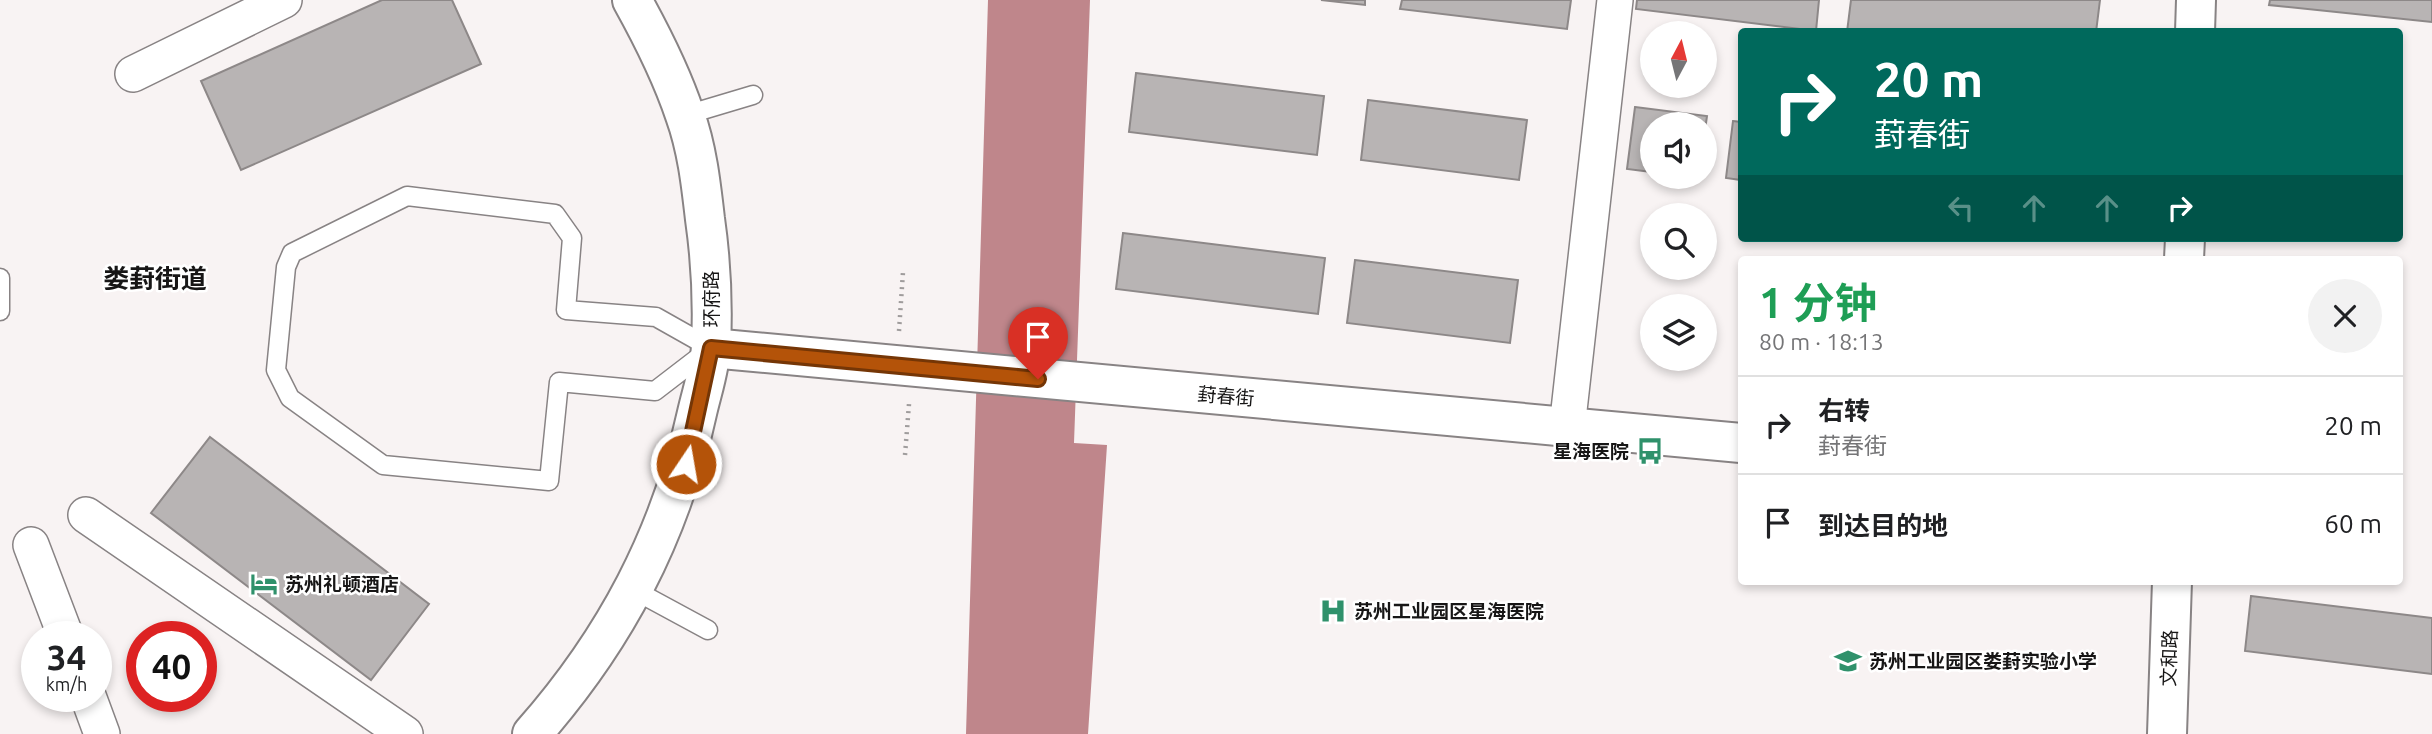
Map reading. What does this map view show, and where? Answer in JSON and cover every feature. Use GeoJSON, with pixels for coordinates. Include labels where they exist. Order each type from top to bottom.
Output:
{"type":"FeatureCollection","features":[{"type":"Feature","properties":{"kind":"street"},"geometry":{"type":"LineString","coordinates":[[133,74],[284,0]]}},
{"type":"Feature","properties":{"kind":"street","name":"环府路"},"geometry":{"type":"LineString","coordinates":[[531,734],[559,703],[634,590],[657,543],[686,464],[711,348],[710,261],[700,177],[686,115],[659,52],[632,0]]}},
{"type":"Feature","properties":{"kind":"street"},"geometry":{"type":"LineString","coordinates":[[1567,428],[1615,0]]}},
{"type":"Feature","properties":{"kind":"street"},"geometry":{"type":"LineString","coordinates":[[2195,28],[2196,0]]}},
{"type":"Feature","properties":{"kind":"street","name":"葑春街"},"geometry":{"type":"LineString","coordinates":[[711,348],[1738,443]]}},
{"type":"Feature","properties":{"kind":"street"},"geometry":{"type":"LineString","coordinates":[[86,515],[405,734]]}},
{"type":"Feature","properties":{"kind":"street"},"geometry":{"type":"LineString","coordinates":[[31,545],[59,621]]}},
{"type":"Feature","properties":{"kind":"street","name":"文和路"},"geometry":{"type":"LineString","coordinates":[[2167,734],[2172,585]]}},
{"type":"Feature","properties":{"kind":"street"},"geometry":{"type":"LineString","coordinates":[[94,712],[102,734]]}},
{"type":"Feature","properties":{"kind":"lane"},"geometry":{"type":"LineString","coordinates":[[686,115],[753,95]]}},
{"type":"Feature","properties":{"kind":"lane"},"geometry":{"type":"LineString","coordinates":[[407,196],[555,214],[572,238],[566,310],[656,317],[711,348],[655,391],[559,382],[549,481],[383,465],[290,398],[276,370],[286,267],[292,253],[407,196]]}},
{"type":"Feature","properties":{"kind":"lane"},"geometry":{"type":"LineString","coordinates":[[0,278],[0,311]]}},
{"type":"Feature","properties":{"kind":"lane"},"geometry":{"type":"LineString","coordinates":[[634,590],[708,630]]}},
{"type":"Feature","properties":{"kind":"path"},"geometry":{"type":"LineString","coordinates":[[903,272],[905,455]]}},
{"type":"Feature","properties":{"kind":"shaded area"},"geometry":{"type":"Polygon","coordinates":[[[988,0],[1090,0],[1074,443],[1107,445],[1088,734],[966,734],[988,0]]]}},
{"type":"Feature","properties":{"kind":"building"},"geometry":{"type":"Polygon","coordinates":[[[382,0],[452,0],[481,64],[241,170],[201,81],[382,0]]]}},
{"type":"Feature","properties":{"kind":"building"},"geometry":{"type":"Polygon","coordinates":[[[1321,0],[1365,0],[1365,5],[1321,0]]]}},
{"type":"Feature","properties":{"kind":"building"},"geometry":{"type":"Polygon","coordinates":[[[1402,0],[1571,0],[1567,29],[1400,9],[1402,0]]]}},
{"type":"Feature","properties":{"kind":"building"},"geometry":{"type":"Polygon","coordinates":[[[1637,0],[1819,0],[1816,28],[1791,28],[1636,9],[1637,0]]]}},
{"type":"Feature","properties":{"kind":"building"},"geometry":{"type":"Polygon","coordinates":[[[1851,0],[2100,0],[2096,28],[1848,28],[1851,0]]]}},
{"type":"Feature","properties":{"kind":"building"},"geometry":{"type":"Polygon","coordinates":[[[2270,0],[2432,0],[2432,22],[2269,5],[2270,0]]]}},
{"type":"Feature","properties":{"kind":"building"},"geometry":{"type":"Polygon","coordinates":[[[1136,73],[1324,96],[1317,155],[1129,132],[1136,73]]]}},
{"type":"Feature","properties":{"kind":"building"},"geometry":{"type":"Polygon","coordinates":[[[1368,100],[1527,120],[1519,180],[1361,160],[1368,100]]]}},
{"type":"Feature","properties":{"kind":"building"},"geometry":{"type":"Polygon","coordinates":[[[1635,107],[1675,112],[1640,112],[1640,171],[1627,169],[1635,107]]]}},
{"type":"Feature","properties":{"kind":"building"},"geometry":{"type":"Polygon","coordinates":[[[1733,121],[1738,122],[1738,180],[1726,178],[1733,121]]]}},
{"type":"Feature","properties":{"kind":"building"},"geometry":{"type":"Polygon","coordinates":[[[1123,233],[1325,258],[1318,314],[1116,289],[1123,233]]]}},
{"type":"Feature","properties":{"kind":"building"},"geometry":{"type":"Polygon","coordinates":[[[1355,260],[1518,280],[1510,343],[1347,323],[1355,260]]]}},
{"type":"Feature","properties":{"kind":"building"},"geometry":{"type":"Polygon","coordinates":[[[210,437],[429,604],[371,680],[151,513],[210,437]]]}},
{"type":"Feature","properties":{"kind":"building"},"geometry":{"type":"Polygon","coordinates":[[[2251,596],[2432,618],[2432,674],[2245,651],[2251,596]]]}},
{"type":"Feature","properties":{"kind":"place","name":"星海医院"},"geometry":{"type":"Point","coordinates":[1650,451]}},
{"type":"Feature","properties":{"kind":"place","name":"苏州礼顿酒店"},"geometry":{"type":"Point","coordinates":[264,584]}},
{"type":"Feature","properties":{"kind":"place","name":"苏州工业园区星海医院"},"geometry":{"type":"Point","coordinates":[1333,611]}},
{"type":"Feature","properties":{"kind":"place","name":"苏州工业园区娄葑实验小学"},"geometry":{"type":"Point","coordinates":[1848,661]}},
{"type":"Feature","properties":{"kind":"district","name":"娄葑街道"},"geometry":{"type":"Point","coordinates":[155,279]}},
{"type":"Feature","properties":{"kind":"route"},"geometry":{"type":"LineString","coordinates":[[686,464],[711,348],[1038,379]]}}]}
